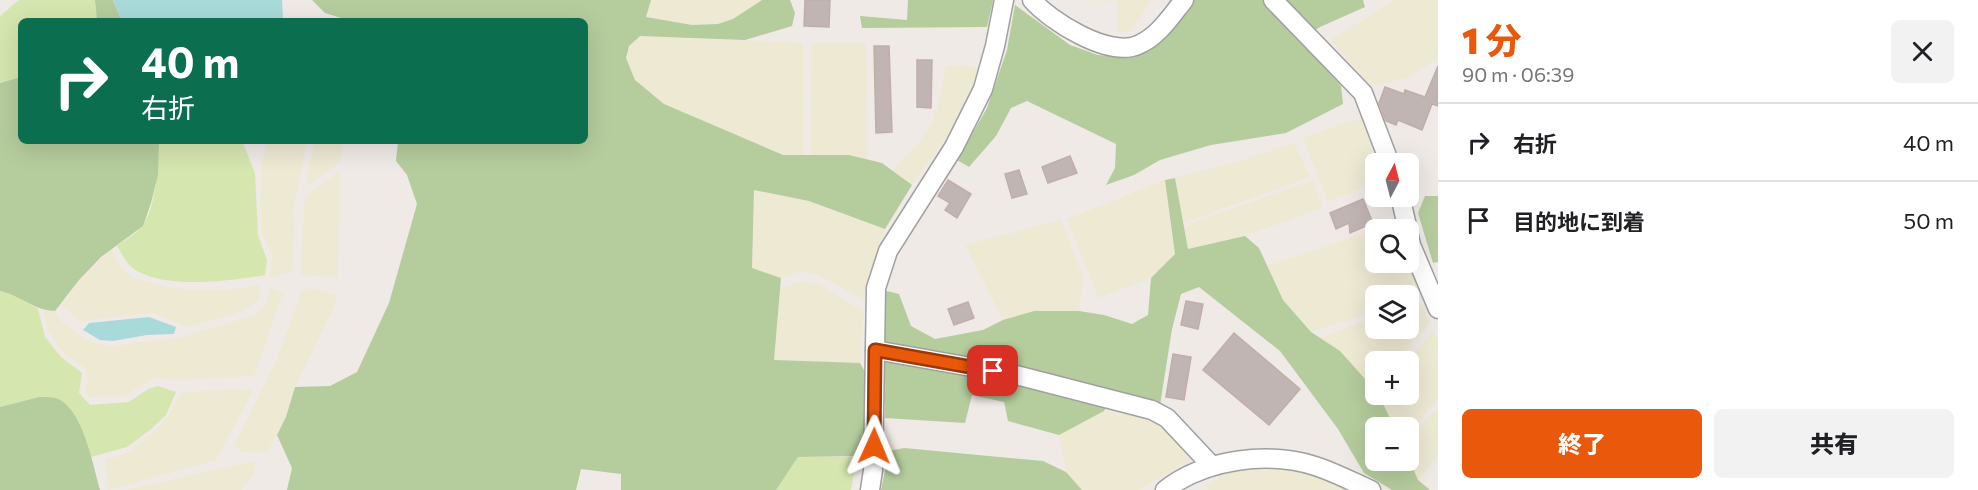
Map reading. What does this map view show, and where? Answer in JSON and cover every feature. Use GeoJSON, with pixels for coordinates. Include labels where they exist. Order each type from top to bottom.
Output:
{"type":"FeatureCollection","features":[{"type":"Feature","properties":{"kind":"street"},"geometry":{"type":"LineString","coordinates":[[870,490],[873,470],[876,288],[881,267],[888,251],[954,147],[983,89],[995,46],[1004,0]]}},
{"type":"Feature","properties":{"kind":"street"},"geometry":{"type":"LineString","coordinates":[[1032,0],[1040,10],[1089,39],[1106,46],[1126,48],[1138,46],[1154,36],[1184,0]]}},
{"type":"Feature","properties":{"kind":"street"},"geometry":{"type":"LineString","coordinates":[[1273,0],[1364,93],[1386,153]]}},
{"type":"Feature","properties":{"kind":"street"},"geometry":{"type":"LineString","coordinates":[[1419,262],[1438,309]]}},
{"type":"Feature","properties":{"kind":"street"},"geometry":{"type":"LineString","coordinates":[[875,350],[1016,375],[1152,410],[1167,418],[1212,466]]}},
{"type":"Feature","properties":{"kind":"street"},"geometry":{"type":"LineString","coordinates":[[1165,490],[1193,472],[1212,466],[1252,460],[1282,459],[1315,466],[1371,490]]}},
{"type":"Feature","properties":{"kind":"shaded area"},"geometry":{"type":"Polygon","coordinates":[[[651,0],[762,0],[733,19],[718,24],[692,25],[645,17],[651,0]]]}},
{"type":"Feature","properties":{"kind":"shaded area"},"geometry":{"type":"Polygon","coordinates":[[[1077,0],[1151,0],[1131,31],[1118,33],[1117,1],[1077,0]]]}},
{"type":"Feature","properties":{"kind":"shaded area"},"geometry":{"type":"Polygon","coordinates":[[[1395,0],[1438,0],[1438,58],[1407,78],[1371,86],[1331,40],[1395,0]]]}},
{"type":"Feature","properties":{"kind":"shaded area"},"geometry":{"type":"Polygon","coordinates":[[[640,36],[803,43],[803,155],[783,155],[664,104],[635,80],[626,58],[629,46],[640,36]]]}},
{"type":"Feature","properties":{"kind":"shaded area"},"geometry":{"type":"Polygon","coordinates":[[[812,43],[866,43],[868,159],[849,155],[810,155],[812,43]]]}},
{"type":"Feature","properties":{"kind":"shaded area"},"geometry":{"type":"Polygon","coordinates":[[[965,65],[977,68],[977,82],[942,143],[912,185],[892,170],[918,144],[933,121],[943,86],[945,67],[965,65]]]}},
{"type":"Feature","properties":{"kind":"shaded area"},"geometry":{"type":"Polygon","coordinates":[[[1365,120],[1372,153],[1365,153],[1365,187],[1328,201],[1303,138],[1350,121],[1365,120]]]}},
{"type":"Feature","properties":{"kind":"shaded area"},"geometry":{"type":"Polygon","coordinates":[[[1294,143],[1310,177],[1183,223],[1175,178],[1240,161],[1294,143]]]}},
{"type":"Feature","properties":{"kind":"shaded area"},"geometry":{"type":"Polygon","coordinates":[[[267,144],[306,144],[293,212],[295,222],[292,271],[270,278],[272,255],[262,234],[260,202],[262,161],[267,144]]]}},
{"type":"Feature","properties":{"kind":"shaded area"},"geometry":{"type":"Polygon","coordinates":[[[313,144],[343,144],[340,162],[306,187],[313,144]]]}},
{"type":"Feature","properties":{"kind":"shaded area"},"geometry":{"type":"Polygon","coordinates":[[[340,172],[337,277],[301,275],[305,196],[340,172]]]}},
{"type":"Feature","properties":{"kind":"shaded area"},"geometry":{"type":"Polygon","coordinates":[[[1165,180],[1175,254],[1151,278],[1099,298],[1067,219],[1165,180]]]}},
{"type":"Feature","properties":{"kind":"shaded area"},"geometry":{"type":"Polygon","coordinates":[[[1313,180],[1322,208],[1245,236],[1188,250],[1183,226],[1313,180]]]}},
{"type":"Feature","properties":{"kind":"shaded area"},"geometry":{"type":"Polygon","coordinates":[[[754,189],[809,201],[885,229],[869,273],[863,299],[816,274],[798,272],[781,278],[752,268],[754,189]]]}},
{"type":"Feature","properties":{"kind":"shaded area"},"geometry":{"type":"Polygon","coordinates":[[[1061,220],[1083,277],[1079,311],[1034,311],[1003,320],[965,245],[1061,220]]]}},
{"type":"Feature","properties":{"kind":"shaded area"},"geometry":{"type":"Polygon","coordinates":[[[1365,233],[1365,273],[1412,273],[1416,285],[1365,285],[1365,314],[1311,332],[1283,300],[1267,266],[1365,233]]]}},
{"type":"Feature","properties":{"kind":"shaded area"},"geometry":{"type":"Polygon","coordinates":[[[111,249],[122,270],[133,278],[160,286],[189,290],[226,290],[259,285],[260,295],[257,301],[242,311],[189,327],[152,313],[82,321],[75,318],[62,305],[79,280],[111,249]]]}},
{"type":"Feature","properties":{"kind":"shaded area"},"geometry":{"type":"Polygon","coordinates":[[[799,282],[819,284],[864,312],[860,363],[774,360],[780,288],[799,282]]]}},
{"type":"Feature","properties":{"kind":"shaded area"},"geometry":{"type":"Polygon","coordinates":[[[271,288],[283,293],[254,376],[175,380],[155,378],[124,396],[89,397],[85,391],[88,379],[86,369],[63,352],[48,331],[43,311],[55,311],[61,321],[85,339],[108,347],[182,337],[256,315],[266,304],[271,288]]]}},
{"type":"Feature","properties":{"kind":"shaded area"},"geometry":{"type":"Polygon","coordinates":[[[312,288],[336,295],[336,303],[295,387],[286,417],[268,451],[242,452],[234,446],[277,359],[302,290],[312,288]]]}},
{"type":"Feature","properties":{"kind":"shaded area"},"geometry":{"type":"Polygon","coordinates":[[[1419,301],[1430,323],[1419,335],[1419,301]]]}},
{"type":"Feature","properties":{"kind":"shaded area"},"geometry":{"type":"Polygon","coordinates":[[[1365,321],[1365,339],[1416,339],[1405,351],[1365,351],[1365,378],[1340,351],[1320,338],[1365,321]]]}},
{"type":"Feature","properties":{"kind":"shaded area"},"geometry":{"type":"Polygon","coordinates":[[[1432,333],[1438,338],[1438,398],[1419,421],[1419,417],[1389,417],[1384,405],[1419,405],[1419,351],[1416,351],[1432,333]]]}},
{"type":"Feature","properties":{"kind":"shaded area"},"geometry":{"type":"Polygon","coordinates":[[[228,389],[253,390],[216,460],[108,490],[105,459],[117,457],[132,450],[155,431],[169,415],[181,393],[228,389]]]}},
{"type":"Feature","properties":{"kind":"shaded area"},"geometry":{"type":"Polygon","coordinates":[[[1438,407],[1438,455],[1418,480],[1414,471],[1419,471],[1419,428],[1438,407]]]}},
{"type":"Feature","properties":{"kind":"shaded area"},"geometry":{"type":"Polygon","coordinates":[[[1104,411],[1137,416],[1161,425],[1191,460],[1138,490],[1082,490],[1066,472],[1059,435],[1104,411]]]}},
{"type":"Feature","properties":{"kind":"shaded area"},"geometry":{"type":"Polygon","coordinates":[[[255,461],[254,474],[240,490],[126,490],[255,461]]]}},
{"type":"Feature","properties":{"kind":"shaded area"},"geometry":{"type":"Polygon","coordinates":[[[1287,469],[1347,490],[1209,490],[1205,486],[1225,473],[1238,470],[1287,469]]]}},
{"type":"Feature","properties":{"kind":"green space"},"geometry":{"type":"Polygon","coordinates":[[[19,0],[95,0],[97,18],[18,18],[18,78],[0,83],[0,16],[19,0]]]}},
{"type":"Feature","properties":{"kind":"green space"},"geometry":{"type":"Polygon","coordinates":[[[95,0],[113,0],[121,18],[97,18],[95,0]]]}},
{"type":"Feature","properties":{"kind":"green space"},"geometry":{"type":"Polygon","coordinates":[[[312,0],[651,0],[646,17],[692,25],[718,24],[733,19],[762,0],[790,0],[795,13],[792,26],[745,40],[640,36],[629,46],[626,58],[635,80],[664,104],[783,155],[849,155],[882,163],[912,185],[885,229],[809,201],[754,190],[752,268],[781,278],[774,360],[860,363],[869,379],[865,456],[798,457],[776,490],[621,490],[621,474],[581,469],[576,490],[287,490],[292,468],[277,435],[286,417],[295,387],[330,386],[357,372],[389,303],[417,204],[407,175],[396,161],[398,144],[588,144],[588,18],[341,18],[325,13],[312,0]]]}},
{"type":"Feature","properties":{"kind":"green space"},"geometry":{"type":"Polygon","coordinates":[[[908,0],[993,1],[987,27],[862,28],[860,16],[907,20],[908,0]]]}},
{"type":"Feature","properties":{"kind":"green space"},"geometry":{"type":"Polygon","coordinates":[[[1170,0],[1363,0],[1365,7],[1299,39],[1341,86],[1343,104],[1286,133],[1211,145],[1160,160],[1134,175],[1106,185],[1115,168],[1116,144],[1027,101],[1011,108],[996,136],[969,167],[957,160],[987,108],[1007,50],[1015,5],[1070,45],[1098,55],[1128,58],[1145,45],[1170,0]]]}},
{"type":"Feature","properties":{"kind":"green space"},"geometry":{"type":"Polygon","coordinates":[[[18,78],[18,144],[159,144],[158,175],[143,226],[101,257],[79,280],[55,311],[41,308],[0,291],[0,83],[18,78]]]}},
{"type":"Feature","properties":{"kind":"green space"},"geometry":{"type":"Polygon","coordinates":[[[159,144],[243,144],[255,173],[258,235],[267,260],[265,275],[218,281],[182,282],[150,277],[137,271],[128,263],[117,246],[138,231],[148,216],[156,184],[159,144]]]}},
{"type":"Feature","properties":{"kind":"green space"},"geometry":{"type":"Polygon","coordinates":[[[1175,178],[1188,249],[1245,236],[1259,248],[1283,300],[1311,332],[1340,351],[1365,379],[1365,405],[1384,405],[1389,417],[1365,417],[1365,471],[1414,471],[1418,480],[1430,490],[1392,490],[1364,473],[1338,429],[1280,351],[1199,287],[1181,294],[1172,329],[1160,405],[1115,393],[1104,411],[1059,435],[1008,421],[1004,402],[972,395],[965,423],[885,418],[882,300],[887,291],[899,294],[911,326],[935,339],[983,330],[1003,320],[1034,311],[1079,311],[1104,315],[1132,324],[1148,315],[1151,278],[1175,254],[1165,180],[1175,178]]]}},
{"type":"Feature","properties":{"kind":"green space"},"geometry":{"type":"Polygon","coordinates":[[[1425,196],[1438,196],[1438,262],[1433,263],[1418,213],[1425,196]]]}},
{"type":"Feature","properties":{"kind":"green space"},"geometry":{"type":"Polygon","coordinates":[[[0,291],[13,294],[38,309],[45,337],[61,357],[82,373],[79,393],[90,405],[129,402],[148,389],[158,386],[176,392],[166,415],[127,447],[91,457],[87,443],[39,397],[0,407],[0,291]]]}},
{"type":"Feature","properties":{"kind":"green space"},"geometry":{"type":"Polygon","coordinates":[[[39,397],[58,399],[74,414],[86,439],[100,490],[0,490],[0,407],[39,397]]]}},
{"type":"Feature","properties":{"kind":"green space"},"geometry":{"type":"Polygon","coordinates":[[[904,448],[1043,461],[1066,472],[1082,490],[881,490],[889,451],[904,448]]]}},
{"type":"Feature","properties":{"kind":"green space"},"geometry":{"type":"Polygon","coordinates":[[[798,457],[857,457],[851,490],[776,490],[798,457]]]}},
{"type":"Feature","properties":{"kind":"water"},"geometry":{"type":"Polygon","coordinates":[[[113,0],[282,0],[283,18],[121,18],[113,0]]]}},
{"type":"Feature","properties":{"kind":"water"},"geometry":{"type":"Polygon","coordinates":[[[149,317],[176,327],[174,334],[147,335],[113,341],[100,340],[83,330],[89,323],[149,317]]]}},
{"type":"Feature","properties":{"kind":"building"},"geometry":{"type":"Polygon","coordinates":[[[805,0],[830,0],[829,27],[804,26],[805,0]]]}},
{"type":"Feature","properties":{"kind":"building"},"geometry":{"type":"Polygon","coordinates":[[[874,46],[889,46],[892,132],[876,133],[874,46]]]}},
{"type":"Feature","properties":{"kind":"building"},"geometry":{"type":"Polygon","coordinates":[[[917,60],[932,60],[931,108],[917,107],[917,60]]]}},
{"type":"Feature","properties":{"kind":"building"},"geometry":{"type":"Polygon","coordinates":[[[1438,66],[1438,106],[1432,104],[1422,130],[1398,120],[1396,125],[1386,121],[1379,103],[1385,87],[1404,94],[1405,90],[1425,97],[1438,66]]]}},
{"type":"Feature","properties":{"kind":"building"},"geometry":{"type":"Polygon","coordinates":[[[1070,156],[1077,173],[1048,183],[1042,167],[1070,156]]]}},
{"type":"Feature","properties":{"kind":"building"},"geometry":{"type":"Polygon","coordinates":[[[1019,170],[1027,194],[1012,198],[1005,174],[1019,170]]]}},
{"type":"Feature","properties":{"kind":"building"},"geometry":{"type":"Polygon","coordinates":[[[948,180],[971,194],[957,218],[945,210],[950,203],[938,196],[948,180]]]}},
{"type":"Feature","properties":{"kind":"building"},"geometry":{"type":"Polygon","coordinates":[[[1363,199],[1371,219],[1365,219],[1365,226],[1350,233],[1349,223],[1336,229],[1330,213],[1363,199]]]}},
{"type":"Feature","properties":{"kind":"building"},"geometry":{"type":"Polygon","coordinates":[[[1186,301],[1203,304],[1198,329],[1181,325],[1186,301]]]}},
{"type":"Feature","properties":{"kind":"building"},"geometry":{"type":"Polygon","coordinates":[[[968,302],[974,318],[954,325],[948,309],[968,302]]]}},
{"type":"Feature","properties":{"kind":"building"},"geometry":{"type":"Polygon","coordinates":[[[1234,333],[1300,389],[1269,425],[1203,370],[1234,333]]]}},
{"type":"Feature","properties":{"kind":"building"},"geometry":{"type":"Polygon","coordinates":[[[1173,354],[1191,357],[1184,400],[1166,397],[1173,354]]]}},
{"type":"Feature","properties":{"kind":"route"},"geometry":{"type":"LineString","coordinates":[[874,446],[875,350],[993,371]]}}]}
